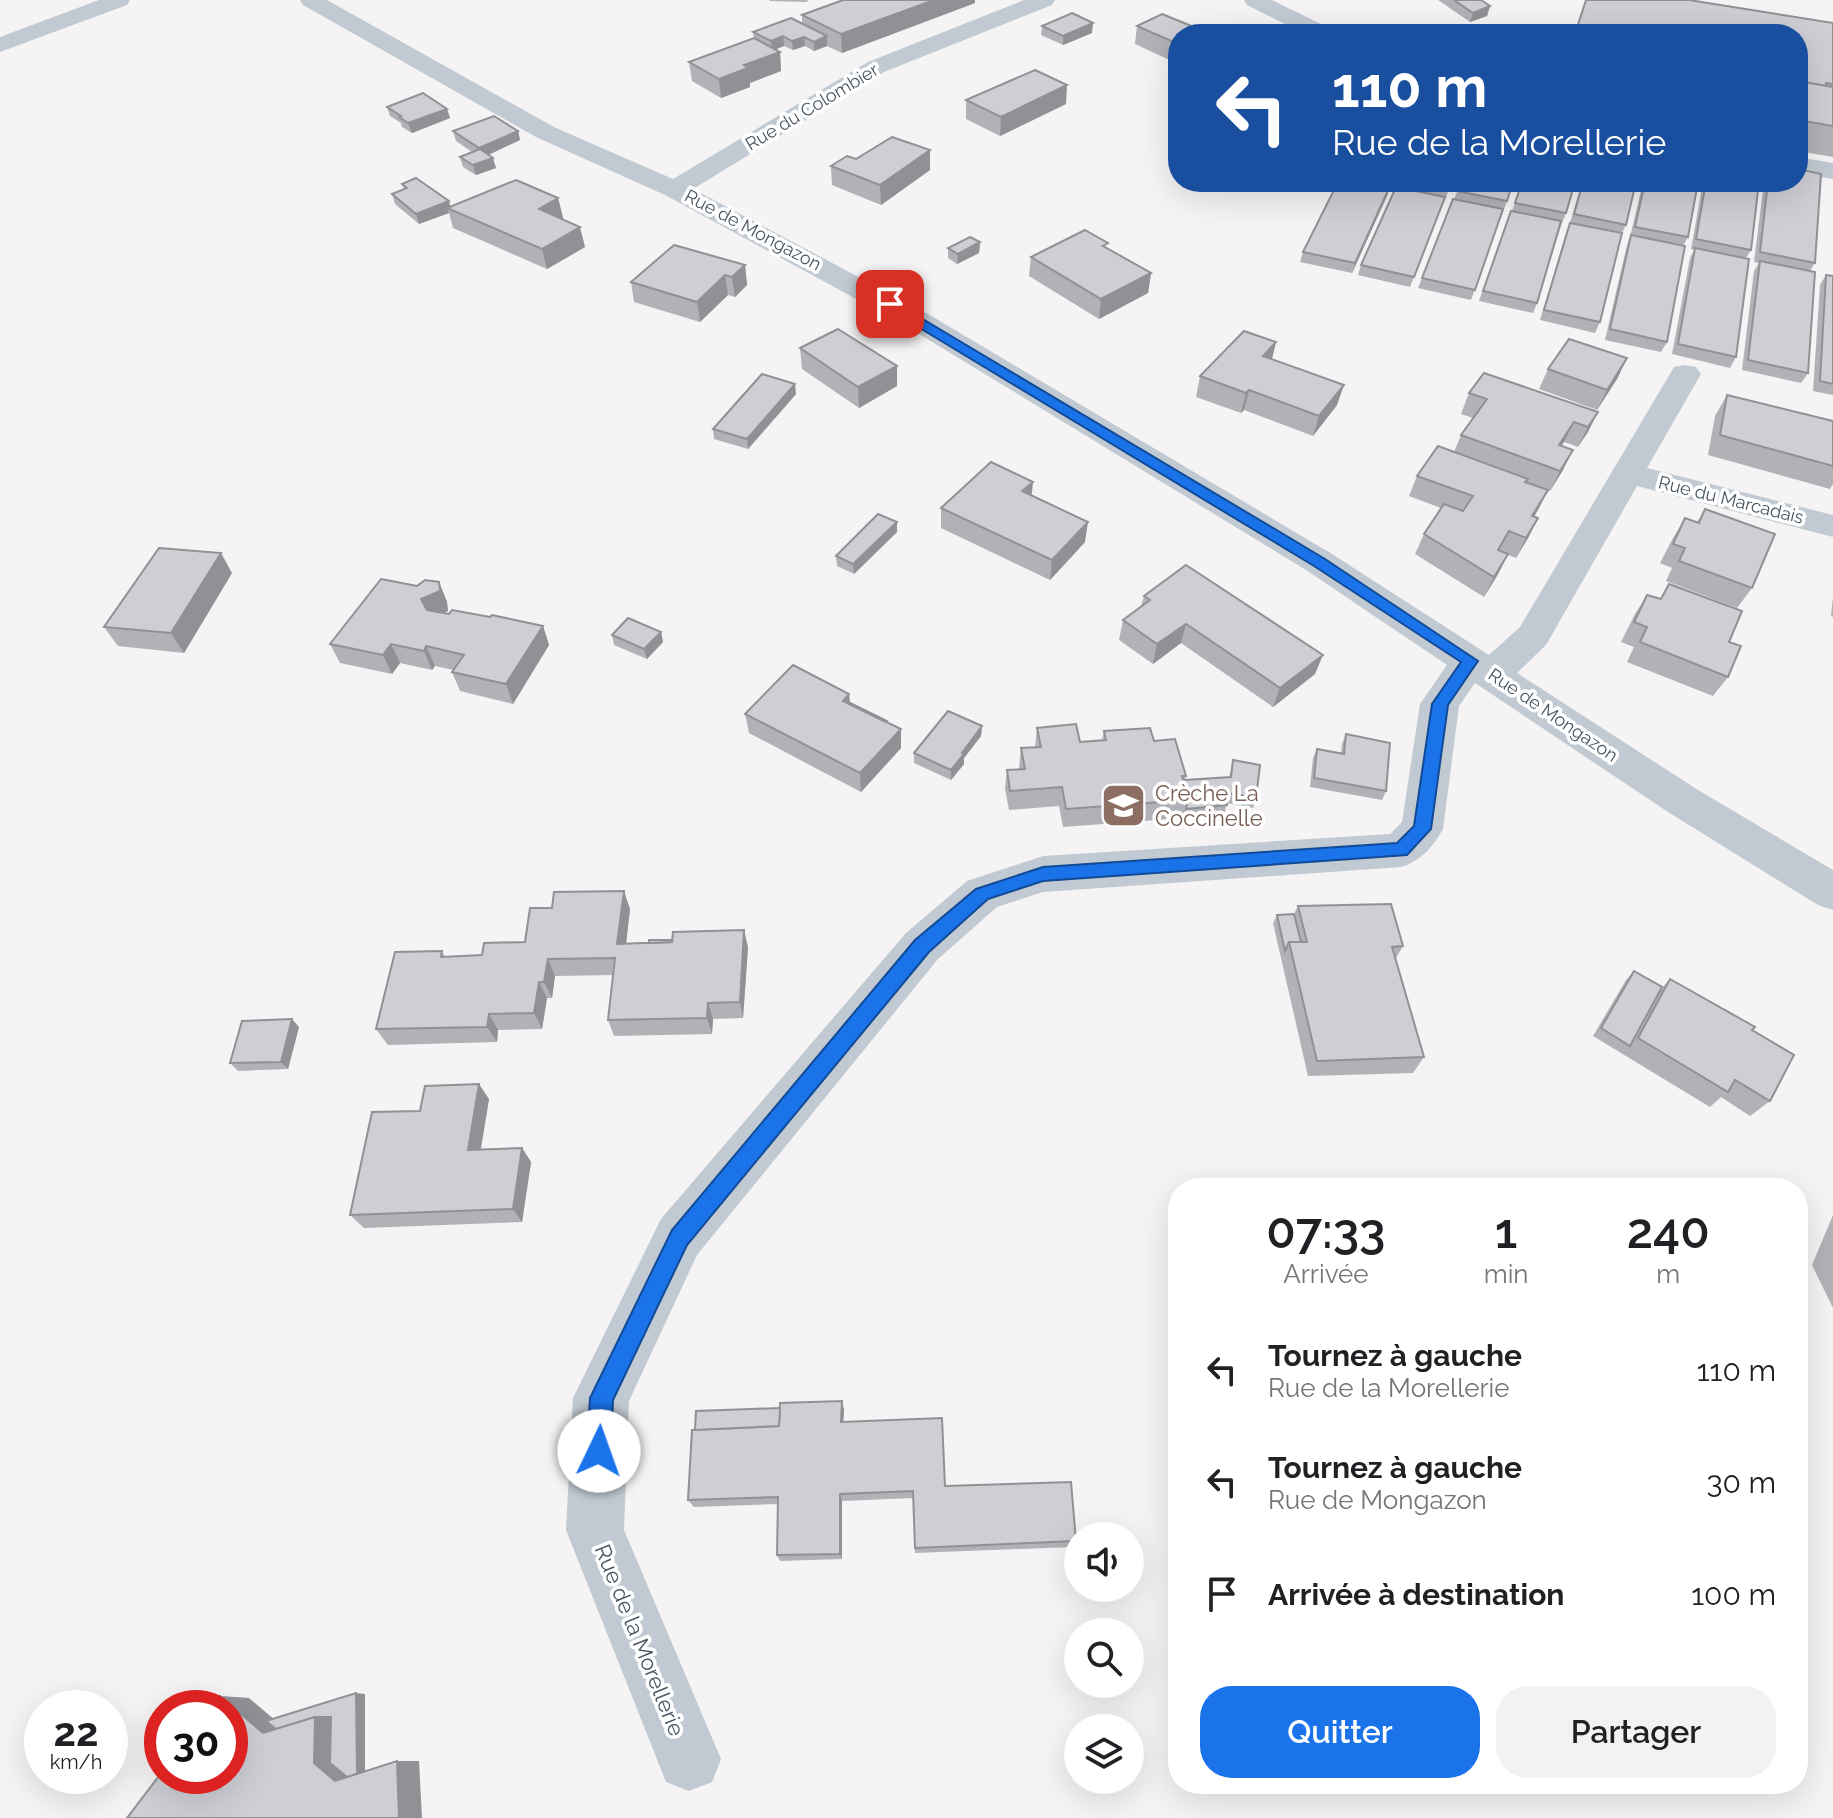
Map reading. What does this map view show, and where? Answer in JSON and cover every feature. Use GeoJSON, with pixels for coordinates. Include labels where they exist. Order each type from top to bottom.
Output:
{"type":"FeatureCollection","features":[{"type":"Feature","properties":{"kind":"street"},"geometry":{"type":"LineString","coordinates":[[0,45],[119,0]]}},
{"type":"Feature","properties":{"kind":"street","name":"Rue de Mongazon"},"geometry":{"type":"LineString","coordinates":[[311,0],[545,132],[674,189],[917,320],[1319,562],[1683,801],[1833,892]]}},
{"type":"Feature","properties":{"kind":"street","name":"Rue du Colombier"},"geometry":{"type":"LineString","coordinates":[[674,189],[876,67],[1044,0]]}},
{"type":"Feature","properties":{"kind":"street"},"geometry":{"type":"LineString","coordinates":[[1255,0],[1303,24]]}},
{"type":"Feature","properties":{"kind":"street"},"geometry":{"type":"LineString","coordinates":[[1808,167],[1833,171]]}},
{"type":"Feature","properties":{"kind":"street","name":"Rue du Marcadais"},"geometry":{"type":"LineString","coordinates":[[1482,668],[1533,636],[1630,474],[1685,374]]}},
{"type":"Feature","properties":{"kind":"street","name":"Rue du Marcadais"},"geometry":{"type":"LineString","coordinates":[[1630,474],[1833,526]]}},
{"type":"Feature","properties":{"kind":"street","name":"Rue de la Morellerie"},"geometry":{"type":"LineString","coordinates":[[689,1759],[595,1530],[601,1398],[679,1237],[922,946],[982,894],[1043,874],[1401,850],[1422,829],[1440,704],[1482,668]]}},
{"type":"Feature","properties":{"kind":"building"},"geometry":{"type":"Polygon","coordinates":[[[843,0],[934,0],[841,34],[802,15],[843,0]]]}},
{"type":"Feature","properties":{"kind":"building"},"geometry":{"type":"Polygon","coordinates":[[[1454,0],[1481,0],[1490,6],[1473,13],[1454,0]]]}},
{"type":"Feature","properties":{"kind":"building"},"geometry":{"type":"Polygon","coordinates":[[[1586,0],[1689,0],[1833,23],[1833,84],[1808,83],[1808,24],[1578,24],[1586,0]]]}},
{"type":"Feature","properties":{"kind":"building"},"geometry":{"type":"Polygon","coordinates":[[[1072,13],[1093,23],[1063,36],[1042,26],[1072,13]]]}},
{"type":"Feature","properties":{"kind":"building"},"geometry":{"type":"Polygon","coordinates":[[[1162,14],[1186,24],[1168,24],[1168,40],[1137,26],[1162,14]]]}},
{"type":"Feature","properties":{"kind":"building"},"geometry":{"type":"Polygon","coordinates":[[[791,18],[827,36],[814,42],[804,37],[792,41],[783,36],[771,41],[753,32],[791,18]]]}},
{"type":"Feature","properties":{"kind":"building"},"geometry":{"type":"Polygon","coordinates":[[[754,38],[780,52],[744,65],[748,68],[719,79],[689,62],[754,38]]]}},
{"type":"Feature","properties":{"kind":"building"},"geometry":{"type":"Polygon","coordinates":[[[1035,70],[1067,85],[1001,117],[966,100],[1035,70]]]}},
{"type":"Feature","properties":{"kind":"building"},"geometry":{"type":"Polygon","coordinates":[[[1808,83],[1833,87],[1833,126],[1808,122],[1808,83]]]}},
{"type":"Feature","properties":{"kind":"building"},"geometry":{"type":"Polygon","coordinates":[[[423,93],[447,109],[408,123],[387,107],[423,93]]]}},
{"type":"Feature","properties":{"kind":"building"},"geometry":{"type":"Polygon","coordinates":[[[494,116],[518,131],[479,148],[453,131],[494,116]]]}},
{"type":"Feature","properties":{"kind":"building"},"geometry":{"type":"Polygon","coordinates":[[[892,137],[930,150],[880,185],[831,166],[847,156],[856,159],[892,137]]]}},
{"type":"Feature","properties":{"kind":"building"},"geometry":{"type":"Polygon","coordinates":[[[480,149],[493,158],[473,165],[460,157],[480,149]]]}},
{"type":"Feature","properties":{"kind":"building"},"geometry":{"type":"Polygon","coordinates":[[[1808,171],[1821,174],[1815,263],[1760,252],[1767,192],[1808,192],[1808,171]]]}},
{"type":"Feature","properties":{"kind":"building"},"geometry":{"type":"Polygon","coordinates":[[[416,178],[449,201],[416,214],[392,194],[407,188],[402,184],[416,178]]]}},
{"type":"Feature","properties":{"kind":"building"},"geometry":{"type":"Polygon","coordinates":[[[516,180],[558,198],[539,209],[580,227],[542,249],[447,208],[516,180]]]}},
{"type":"Feature","properties":{"kind":"building"},"geometry":{"type":"Polygon","coordinates":[[[1333,192],[1387,192],[1355,263],[1303,252],[1333,192]]]}},
{"type":"Feature","properties":{"kind":"building"},"geometry":{"type":"Polygon","coordinates":[[[1394,192],[1420,192],[1445,197],[1414,277],[1361,265],[1394,192]]]}},
{"type":"Feature","properties":{"kind":"building"},"geometry":{"type":"Polygon","coordinates":[[[1462,192],[1510,192],[1507,201],[1462,192]]]}},
{"type":"Feature","properties":{"kind":"building"},"geometry":{"type":"Polygon","coordinates":[[[1519,192],[1572,192],[1566,213],[1515,203],[1519,192]]]}},
{"type":"Feature","properties":{"kind":"building"},"geometry":{"type":"Polygon","coordinates":[[[1580,192],[1634,192],[1626,225],[1574,214],[1580,192]]]}},
{"type":"Feature","properties":{"kind":"building"},"geometry":{"type":"Polygon","coordinates":[[[1643,192],[1696,192],[1688,237],[1635,227],[1643,192]]]}},
{"type":"Feature","properties":{"kind":"building"},"geometry":{"type":"Polygon","coordinates":[[[1704,192],[1758,192],[1751,250],[1696,239],[1704,192]]]}},
{"type":"Feature","properties":{"kind":"building"},"geometry":{"type":"Polygon","coordinates":[[[1453,199],[1503,209],[1475,290],[1422,278],[1453,199]]]}},
{"type":"Feature","properties":{"kind":"building"},"geometry":{"type":"Polygon","coordinates":[[[1511,211],[1561,221],[1537,303],[1483,291],[1511,211]]]}},
{"type":"Feature","properties":{"kind":"building"},"geometry":{"type":"Polygon","coordinates":[[[1570,223],[1622,233],[1600,322],[1544,310],[1570,223]]]}},
{"type":"Feature","properties":{"kind":"building"},"geometry":{"type":"Polygon","coordinates":[[[1085,230],[1108,243],[1103,246],[1151,273],[1101,299],[1031,257],[1085,230]]]}},
{"type":"Feature","properties":{"kind":"building"},"geometry":{"type":"Polygon","coordinates":[[[1631,235],[1685,246],[1667,342],[1610,329],[1631,235]]]}},
{"type":"Feature","properties":{"kind":"building"},"geometry":{"type":"Polygon","coordinates":[[[970,237],[980,242],[958,254],[948,248],[970,237]]]}},
{"type":"Feature","properties":{"kind":"building"},"geometry":{"type":"Polygon","coordinates":[[[674,245],[745,265],[732,277],[725,275],[697,302],[631,282],[674,245]]]}},
{"type":"Feature","properties":{"kind":"building"},"geometry":{"type":"Polygon","coordinates":[[[1695,248],[1749,259],[1736,357],[1678,344],[1695,248]]]}},
{"type":"Feature","properties":{"kind":"building"},"geometry":{"type":"Polygon","coordinates":[[[1760,261],[1815,272],[1808,373],[1748,360],[1760,261]]]}},
{"type":"Feature","properties":{"kind":"building"},"geometry":{"type":"Polygon","coordinates":[[[1826,275],[1833,276],[1833,384],[1820,381],[1826,275]]]}},
{"type":"Feature","properties":{"kind":"building"},"geometry":{"type":"Polygon","coordinates":[[[838,329],[897,366],[858,387],[800,348],[838,329]]]}},
{"type":"Feature","properties":{"kind":"building"},"geometry":{"type":"Polygon","coordinates":[[[1244,331],[1276,342],[1263,356],[1344,385],[1319,416],[1200,376],[1244,331]]]}},
{"type":"Feature","properties":{"kind":"building"},"geometry":{"type":"Polygon","coordinates":[[[1569,339],[1627,358],[1607,390],[1548,369],[1569,339]]]}},
{"type":"Feature","properties":{"kind":"building"},"geometry":{"type":"Polygon","coordinates":[[[1484,373],[1598,412],[1588,427],[1574,422],[1559,445],[1573,450],[1560,471],[1461,435],[1487,399],[1469,393],[1484,373]]]}},
{"type":"Feature","properties":{"kind":"building"},"geometry":{"type":"Polygon","coordinates":[[[762,374],[795,384],[747,439],[713,429],[762,374]]]}},
{"type":"Feature","properties":{"kind":"building"},"geometry":{"type":"Polygon","coordinates":[[[1727,395],[1833,421],[1833,466],[1720,435],[1727,395]]]}},
{"type":"Feature","properties":{"kind":"building"},"geometry":{"type":"Polygon","coordinates":[[[1438,446],[1528,479],[1525,482],[1548,490],[1532,516],[1538,518],[1526,538],[1509,531],[1498,550],[1508,554],[1494,577],[1424,534],[1444,504],[1463,511],[1473,496],[1417,476],[1438,446]]]}},
{"type":"Feature","properties":{"kind":"building"},"geometry":{"type":"Polygon","coordinates":[[[991,462],[1033,482],[1022,491],[1088,522],[1052,560],[941,508],[991,462]]]}},
{"type":"Feature","properties":{"kind":"building"},"geometry":{"type":"Polygon","coordinates":[[[1705,509],[1775,534],[1752,588],[1679,561],[1685,548],[1673,544],[1685,518],[1699,523],[1705,509]]]}},
{"type":"Feature","properties":{"kind":"building"},"geometry":{"type":"Polygon","coordinates":[[[878,514],[897,522],[853,564],[836,556],[878,514]]]}},
{"type":"Feature","properties":{"kind":"building"},"geometry":{"type":"Polygon","coordinates":[[[159,548],[221,553],[171,633],[104,627],[159,548]]]}},
{"type":"Feature","properties":{"kind":"building"},"geometry":{"type":"Polygon","coordinates":[[[1186,565],[1323,655],[1280,688],[1186,624],[1157,644],[1123,620],[1150,600],[1144,596],[1186,565]]]}},
{"type":"Feature","properties":{"kind":"building"},"geometry":{"type":"Polygon","coordinates":[[[381,579],[417,586],[425,580],[439,582],[440,591],[421,599],[427,610],[492,615],[543,626],[506,684],[452,672],[464,655],[426,646],[424,651],[391,644],[383,655],[330,644],[381,579]]]}},
{"type":"Feature","properties":{"kind":"building"},"geometry":{"type":"Polygon","coordinates":[[[1669,584],[1742,611],[1729,642],[1741,646],[1728,677],[1640,642],[1647,627],[1634,622],[1647,595],[1661,599],[1669,584]]]}},
{"type":"Feature","properties":{"kind":"building"},"geometry":{"type":"Polygon","coordinates":[[[628,618],[661,632],[644,649],[612,635],[628,618]]]}},
{"type":"Feature","properties":{"kind":"building"},"geometry":{"type":"Polygon","coordinates":[[[793,665],[849,694],[843,701],[901,729],[860,773],[745,714],[793,665]]]}},
{"type":"Feature","properties":{"kind":"building"},"geometry":{"type":"Polygon","coordinates":[[[850,703],[887,721],[849,704],[850,703]]]}},
{"type":"Feature","properties":{"kind":"building"},"geometry":{"type":"Polygon","coordinates":[[[948,711],[982,726],[951,770],[914,753],[948,711]]]}},
{"type":"Feature","properties":{"kind":"building"},"geometry":{"type":"Polygon","coordinates":[[[1076,724],[1080,742],[1106,740],[1104,731],[1150,728],[1154,741],[1175,739],[1186,776],[1182,776],[1188,800],[1066,809],[1062,787],[1010,791],[1007,770],[1025,769],[1021,748],[1041,747],[1037,728],[1076,724]]]}},
{"type":"Feature","properties":{"kind":"building"},"geometry":{"type":"Polygon","coordinates":[[[1346,734],[1390,743],[1386,791],[1314,778],[1317,749],[1344,754],[1346,734]]]}},
{"type":"Feature","properties":{"kind":"building"},"geometry":{"type":"Polygon","coordinates":[[[1233,760],[1260,765],[1256,798],[1228,793],[1227,805],[1186,809],[1185,780],[1231,777],[1233,760]]]}},
{"type":"Feature","properties":{"kind":"building"},"geometry":{"type":"Polygon","coordinates":[[[624,891],[617,944],[672,942],[673,932],[744,930],[740,1002],[708,1003],[707,1018],[608,1020],[615,958],[548,959],[544,982],[539,982],[534,1013],[489,1014],[487,1027],[376,1029],[395,952],[442,951],[441,957],[482,955],[484,943],[525,942],[530,908],[552,908],[554,892],[624,891]]]}},
{"type":"Feature","properties":{"kind":"building"},"geometry":{"type":"Polygon","coordinates":[[[1391,904],[1403,946],[1392,947],[1424,1057],[1317,1061],[1289,942],[1307,942],[1298,906],[1391,904]]]}},
{"type":"Feature","properties":{"kind":"building"},"geometry":{"type":"Polygon","coordinates":[[[1294,914],[1301,942],[1289,942],[1285,951],[1277,915],[1294,914]]]}},
{"type":"Feature","properties":{"kind":"building"},"geometry":{"type":"Polygon","coordinates":[[[649,940],[672,940],[672,942],[649,943],[649,940]]]}},
{"type":"Feature","properties":{"kind":"building"},"geometry":{"type":"Polygon","coordinates":[[[1634,971],[1662,987],[1630,1046],[1601,1028],[1634,971]]]}},
{"type":"Feature","properties":{"kind":"building"},"geometry":{"type":"Polygon","coordinates":[[[1670,979],[1755,1027],[1752,1030],[1794,1055],[1770,1101],[1735,1080],[1728,1092],[1638,1038],[1670,979]]]}},
{"type":"Feature","properties":{"kind":"building"},"geometry":{"type":"Polygon","coordinates":[[[292,1019],[281,1062],[230,1063],[242,1021],[292,1019]]]}},
{"type":"Feature","properties":{"kind":"building"},"geometry":{"type":"Polygon","coordinates":[[[479,1084],[468,1150],[522,1148],[513,1209],[350,1215],[372,1112],[420,1111],[425,1086],[479,1084]]]}},
{"type":"Feature","properties":{"kind":"building"},"geometry":{"type":"Polygon","coordinates":[[[842,1401],[841,1422],[942,1418],[945,1486],[1071,1482],[1074,1522],[1064,1522],[1064,1542],[915,1548],[913,1491],[840,1494],[840,1554],[777,1555],[778,1497],[688,1500],[692,1430],[779,1426],[780,1403],[842,1401]]]}},
{"type":"Feature","properties":{"kind":"building"},"geometry":{"type":"Polygon","coordinates":[[[780,1408],[779,1426],[695,1430],[696,1411],[780,1408]]]}},
{"type":"Feature","properties":{"kind":"building"},"geometry":{"type":"Polygon","coordinates":[[[356,1693],[357,1774],[347,1777],[330,1763],[331,1717],[315,1717],[276,1729],[266,1721],[356,1693]]]}},
{"type":"Feature","properties":{"kind":"building"},"geometry":{"type":"Polygon","coordinates":[[[315,1717],[314,1763],[335,1781],[397,1761],[399,1818],[127,1818],[145,1794],[248,1794],[248,1720],[263,1733],[315,1717]]]}},
{"type":"Feature","properties":{"kind":"place","name":"Crèche La Coccinelle"},"geometry":{"type":"Point","coordinates":[1124,806]}},
{"type":"Feature","properties":{"kind":"route"},"geometry":{"type":"LineString","coordinates":[[599,1451],[601,1398],[679,1237],[922,946],[982,894],[1043,874],[1401,850],[1422,829],[1440,704],[1470,661],[1319,562],[890,304]]}}]}
